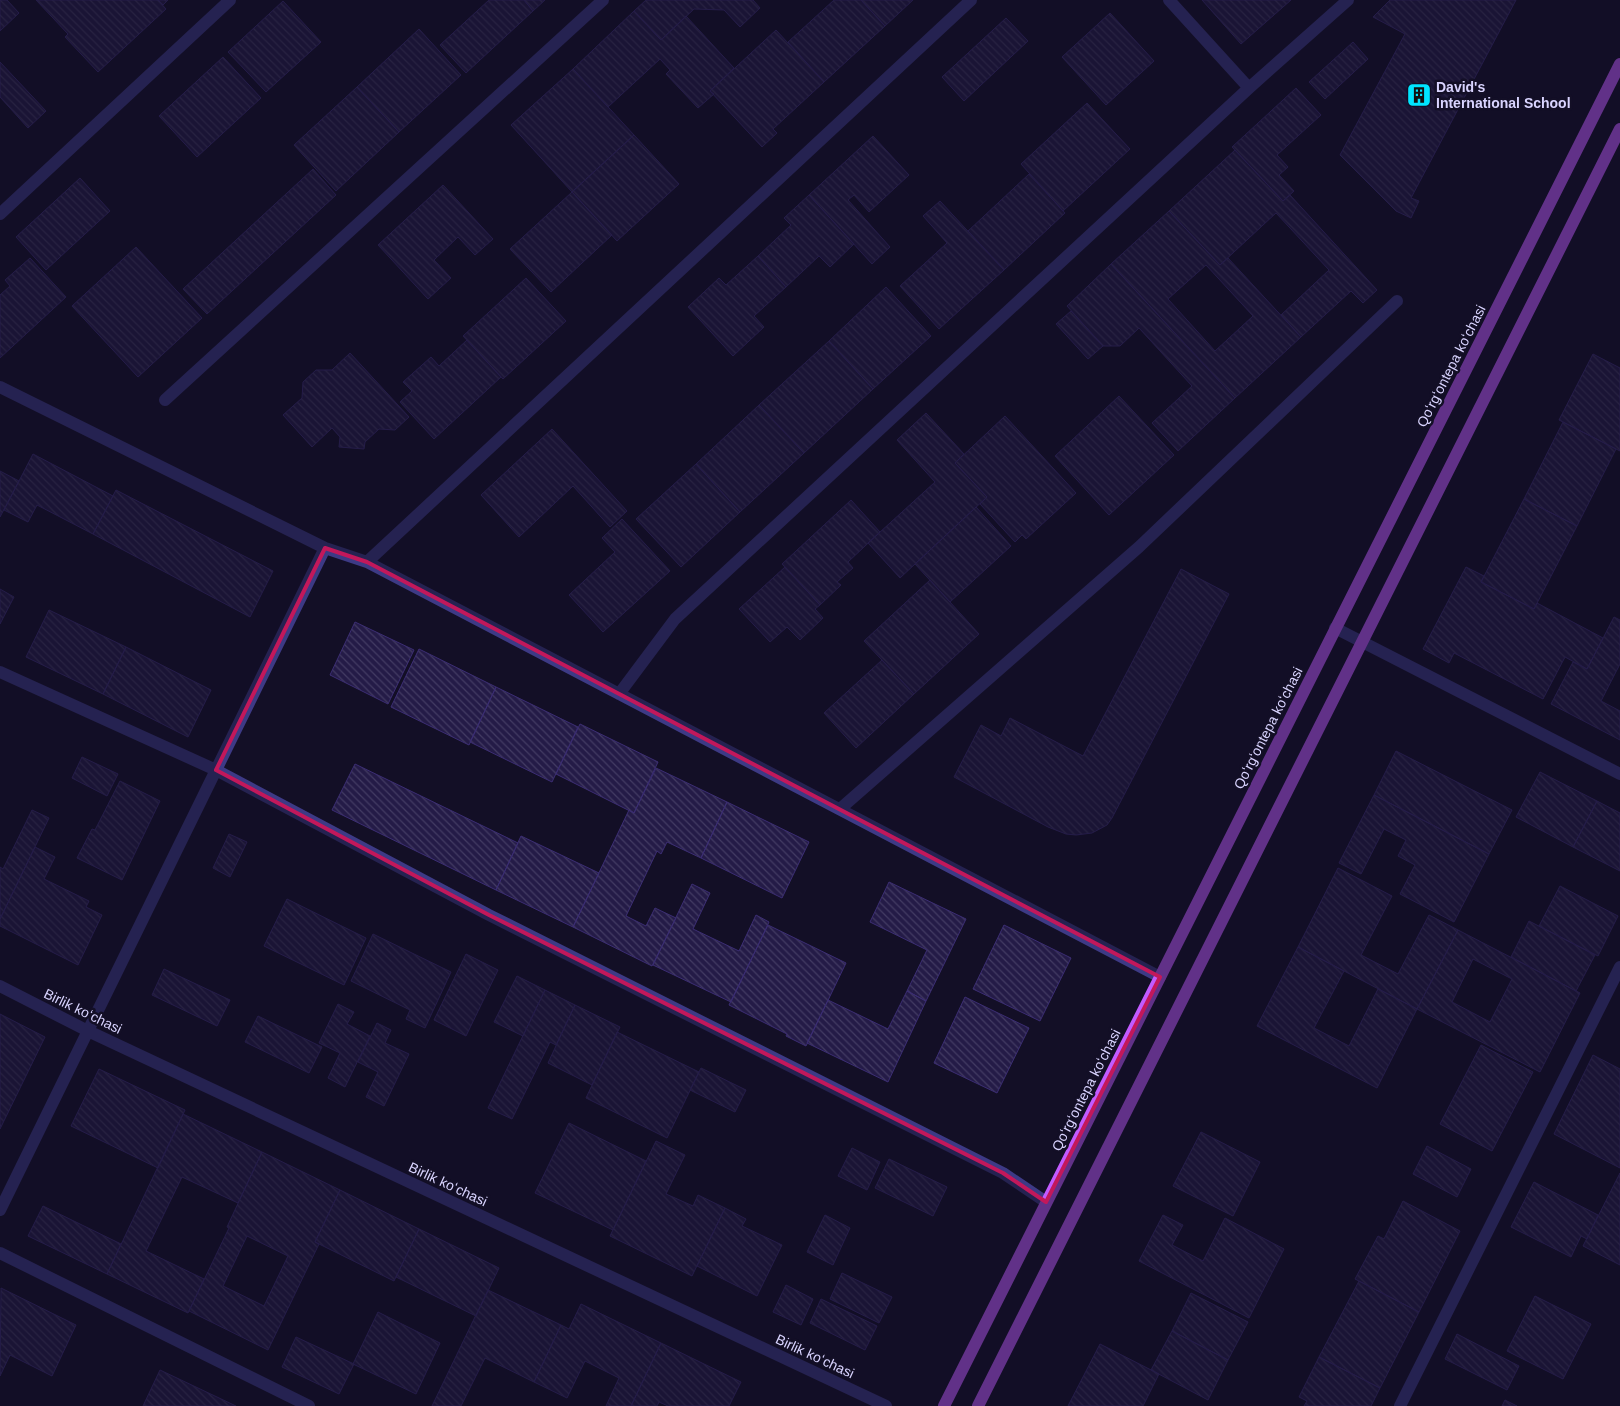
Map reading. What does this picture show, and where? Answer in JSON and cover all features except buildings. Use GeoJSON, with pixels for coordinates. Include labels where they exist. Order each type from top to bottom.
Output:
{"type":"FeatureCollection","features":[{"type":"Feature","properties":{"kind":"main road","name":"Qoʻrgʻontepa koʻchasi"},"geometry":{"type":"LineString","coordinates":[[944,1406],[1620,64]]}},
{"type":"Feature","properties":{"kind":"main road"},"geometry":{"type":"LineString","coordinates":[[978,1406],[1620,129]]}},
{"type":"Feature","properties":{"kind":"street"},"geometry":{"type":"LineString","coordinates":[[0,214],[230,0]]}},
{"type":"Feature","properties":{"kind":"street"},"geometry":{"type":"LineString","coordinates":[[165,400],[603,0]]}},
{"type":"Feature","properties":{"kind":"street"},"geometry":{"type":"LineString","coordinates":[[366,562],[971,0]]}},
{"type":"Feature","properties":{"kind":"street"},"geometry":{"type":"LineString","coordinates":[[1169,0],[1249,88]]}},
{"type":"Feature","properties":{"kind":"street"},"geometry":{"type":"LineString","coordinates":[[619,694],[675,619],[1249,88],[1348,0]]}},
{"type":"Feature","properties":{"kind":"street"},"geometry":{"type":"LineString","coordinates":[[840,809],[1139,548],[1398,300]]}},
{"type":"Feature","properties":{"kind":"street"},"geometry":{"type":"LineString","coordinates":[[0,387],[325,548],[366,562],[1160,977]]}},
{"type":"Feature","properties":{"kind":"street"},"geometry":{"type":"LineString","coordinates":[[0,1210],[325,548]]}},
{"type":"Feature","properties":{"kind":"street"},"geometry":{"type":"LineString","coordinates":[[1336,628],[1620,774]]}},
{"type":"Feature","properties":{"kind":"street"},"geometry":{"type":"LineString","coordinates":[[0,672],[216,770],[489,915],[1003,1173],[1046,1202]]}},
{"type":"Feature","properties":{"kind":"street"},"geometry":{"type":"LineString","coordinates":[[1400,1406],[1620,967]]}},
{"type":"Feature","properties":{"kind":"street","name":"Birlik koʻchasi"},"geometry":{"type":"LineString","coordinates":[[0,986],[88,1031],[886,1406]]}},
{"type":"Feature","properties":{"kind":"street"},"geometry":{"type":"LineString","coordinates":[[0,1253],[309,1406]]}},
{"type":"Feature","properties":{"kind":"highlighted area"},"geometry":{"type":"Polygon","coordinates":[[[325,548],[367,562],[1160,977],[1046,1202],[1003,1173],[489,915],[216,770],[325,548]]]}},
{"type":"Feature","properties":{"kind":"place","name":"David's International School"},"geometry":{"type":"Point","coordinates":[1419,95]}}]}
